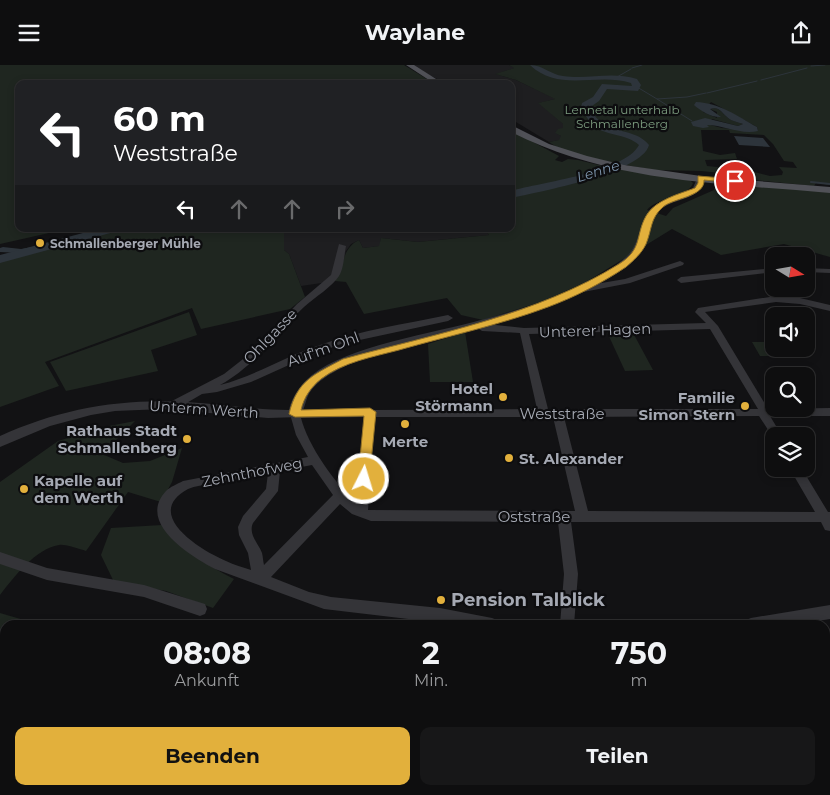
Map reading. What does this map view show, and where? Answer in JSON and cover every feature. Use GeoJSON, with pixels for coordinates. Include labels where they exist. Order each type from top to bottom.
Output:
{"type":"FeatureCollection","features":[{"type":"Feature","properties":{"kind":"main road"},"geometry":{"type":"LineString","coordinates":[[409,65],[434,80]]}},
{"type":"Feature","properties":{"kind":"main road"},"geometry":{"type":"LineString","coordinates":[[515,130],[537,142],[571,155],[656,173],[830,190]]}},
{"type":"Feature","properties":{"kind":"street"},"geometry":{"type":"LineString","coordinates":[[370,412],[361,513],[351,507],[341,495],[299,431],[295,414],[297,401],[302,392],[318,377],[332,368],[357,358],[546,305],[578,291],[623,265],[632,257],[642,245],[652,212],[662,204],[697,189],[701,183],[701,177]]}},
{"type":"Feature","properties":{"kind":"street","name":"Ohlgasse"},"geometry":{"type":"LineString","coordinates":[[174,405],[228,376],[248,360],[300,306],[335,276],[342,247]]}},
{"type":"Feature","properties":{"kind":"street"},"geometry":{"type":"LineString","coordinates":[[578,291],[627,281],[680,263]]}},
{"type":"Feature","properties":{"kind":"street"},"geometry":{"type":"LineString","coordinates":[[815,270],[830,271]]}},
{"type":"Feature","properties":{"kind":"street"},"geometry":{"type":"LineString","coordinates":[[682,280],[765,271]]}},
{"type":"Feature","properties":{"kind":"street"},"geometry":{"type":"LineString","coordinates":[[771,427],[713,326],[700,312],[702,309],[776,299],[800,301],[830,309]]}},
{"type":"Feature","properties":{"kind":"street","name":"Auf'm Ohl"},"geometry":{"type":"LineString","coordinates":[[201,391],[226,388],[310,352],[359,335],[448,318]]}},
{"type":"Feature","properties":{"kind":"street","name":"Unterer Hagen"},"geometry":{"type":"LineString","coordinates":[[478,325],[482,328],[524,331],[713,326]]}},
{"type":"Feature","properties":{"kind":"street"},"geometry":{"type":"LineString","coordinates":[[524,331],[543,413]]}},
{"type":"Feature","properties":{"kind":"street","name":"Unterm Werth"},"geometry":{"type":"LineString","coordinates":[[0,442],[46,421],[74,413],[144,405],[174,405],[269,414],[295,414]]}},
{"type":"Feature","properties":{"kind":"street","name":"Weststraße"},"geometry":{"type":"LineString","coordinates":[[295,414],[370,412],[830,412]]}},
{"type":"Feature","properties":{"kind":"street"},"geometry":{"type":"LineString","coordinates":[[558,413],[583,516]]}},
{"type":"Feature","properties":{"kind":"street","name":"Zehnthofweg"},"geometry":{"type":"LineString","coordinates":[[260,579],[213,561],[178,536],[169,527],[162,515],[163,503],[172,492],[187,484],[316,459]]}},
{"type":"Feature","properties":{"kind":"street"},"geometry":{"type":"LineString","coordinates":[[260,579],[255,553],[246,535],[245,527],[248,520],[272,491],[274,468]]}},
{"type":"Feature","properties":{"kind":"street"},"geometry":{"type":"LineString","coordinates":[[801,477],[828,520]]}},
{"type":"Feature","properties":{"kind":"street"},"geometry":{"type":"LineString","coordinates":[[260,579],[341,495]]}},
{"type":"Feature","properties":{"kind":"street","name":"Oststraße"},"geometry":{"type":"LineString","coordinates":[[361,513],[385,517],[583,516],[828,520]]}},
{"type":"Feature","properties":{"kind":"street"},"geometry":{"type":"LineString","coordinates":[[564,516],[572,574],[567,620]]}},
{"type":"Feature","properties":{"kind":"street"},"geometry":{"type":"LineString","coordinates":[[0,558],[47,574],[144,591],[200,609]]}},
{"type":"Feature","properties":{"kind":"street"},"geometry":{"type":"LineString","coordinates":[[260,579],[330,604],[435,614],[466,620]]}},
{"type":"Feature","properties":{"kind":"street"},"geometry":{"type":"LineString","coordinates":[[781,620],[830,612]]}},
{"type":"Feature","properties":{"kind":"shaded area"},"geometry":{"type":"Polygon","coordinates":[[[413,65],[509,65],[515,68],[496,74],[516,80],[556,99],[539,103],[568,128],[556,133],[566,139],[549,142],[515,121],[515,80],[439,80],[413,65]]]}},
{"type":"Feature","properties":{"kind":"shaded area"},"geometry":{"type":"Polygon","coordinates":[[[696,102],[713,105],[728,111],[757,127],[758,131],[745,132],[713,125],[707,125],[709,127],[703,128],[693,126],[691,122],[705,118],[738,126],[743,124],[730,119],[716,108],[710,109],[721,117],[707,114],[694,105],[696,102]]]}},
{"type":"Feature","properties":{"kind":"shaded area"},"geometry":{"type":"Polygon","coordinates":[[[734,136],[763,138],[770,147],[739,145],[734,136]]]}},
{"type":"Feature","properties":{"kind":"shaded area"},"geometry":{"type":"Polygon","coordinates":[[[284,232],[487,232],[489,235],[418,242],[381,238],[380,246],[363,248],[359,240],[351,244],[346,251],[340,273],[335,281],[301,286],[289,254],[284,250],[284,232]]]}},
{"type":"Feature","properties":{"kind":"green space"},"geometry":{"type":"Polygon","coordinates":[[[0,65],[404,65],[428,80],[15,80],[15,232],[65,232],[49,233],[0,244],[0,65]]]}},
{"type":"Feature","properties":{"kind":"green space","name":"Lennetal unterhalb Schmallenberg"},"geometry":{"type":"Polygon","coordinates":[[[509,65],[830,65],[830,185],[816,183],[814,186],[754,180],[750,171],[770,176],[782,175],[783,172],[779,167],[797,168],[793,162],[784,161],[773,144],[764,135],[730,133],[729,130],[701,130],[703,151],[720,155],[735,153],[737,159],[705,160],[707,166],[737,169],[740,175],[701,171],[655,170],[580,156],[558,148],[549,142],[559,140],[561,136],[555,133],[558,129],[563,128],[563,124],[538,103],[555,99],[516,80],[495,74],[514,68],[509,65]],[[711,102],[703,112],[717,118],[717,112],[710,109],[718,109],[730,119],[743,124],[738,126],[712,119],[707,124],[722,128],[758,131],[757,127],[711,102]]]}},
{"type":"Feature","properties":{"kind":"green space"},"geometry":{"type":"Polygon","coordinates":[[[515,132],[559,156],[555,160],[562,162],[568,159],[578,160],[603,166],[690,180],[693,183],[685,192],[658,202],[647,210],[666,216],[673,208],[714,190],[717,182],[830,192],[830,257],[815,253],[815,247],[795,247],[784,244],[721,255],[672,229],[586,282],[544,301],[483,320],[461,315],[447,298],[364,314],[346,282],[335,281],[346,253],[353,243],[359,240],[363,248],[379,246],[381,238],[418,242],[489,235],[487,232],[515,232],[515,132]]]}},
{"type":"Feature","properties":{"kind":"green space"},"geometry":{"type":"Polygon","coordinates":[[[112,232],[284,232],[284,250],[289,254],[305,297],[290,309],[201,329],[192,308],[45,362],[59,386],[0,407],[0,259],[112,232]]]}},
{"type":"Feature","properties":{"kind":"green space"},"geometry":{"type":"Polygon","coordinates":[[[189,312],[197,335],[151,350],[158,371],[66,391],[50,362],[189,312]]]}},
{"type":"Feature","properties":{"kind":"green space"},"geometry":{"type":"Polygon","coordinates":[[[632,331],[653,370],[625,371],[607,332],[632,331]]]}},
{"type":"Feature","properties":{"kind":"green space"},"geometry":{"type":"Polygon","coordinates":[[[465,332],[473,382],[430,382],[428,344],[465,332]]]}},
{"type":"Feature","properties":{"kind":"green space"},"geometry":{"type":"Polygon","coordinates":[[[752,342],[765,342],[765,356],[760,356],[752,342]]]}},
{"type":"Feature","properties":{"kind":"green space"},"geometry":{"type":"Polygon","coordinates":[[[135,421],[102,454],[123,463],[150,461],[182,448],[172,482],[161,502],[128,492],[86,551],[59,545],[42,552],[26,565],[0,595],[0,482],[58,441],[109,426],[135,421]]]}},
{"type":"Feature","properties":{"kind":"green space"},"geometry":{"type":"Polygon","coordinates":[[[162,525],[177,542],[195,556],[234,579],[213,608],[166,591],[114,582],[101,555],[111,528],[162,525]]]}},
{"type":"Feature","properties":{"kind":"green space"},"geometry":{"type":"Polygon","coordinates":[[[0,613],[24,620],[0,620],[0,613]]]}},
{"type":"Feature","properties":{"kind":"waterway","name":"Lenne"},"geometry":{"type":"LineString","coordinates":[[515,194],[580,179],[613,168],[629,160],[643,149],[644,145],[636,138],[602,128],[585,108],[585,105],[596,99],[605,86],[635,89],[637,85],[634,81],[615,77],[559,78],[534,65]]}},
{"type":"Feature","properties":{"kind":"waterway"},"geometry":{"type":"LineString","coordinates":[[632,68],[642,65]]}},
{"type":"Feature","properties":{"kind":"waterway"},"geometry":{"type":"LineString","coordinates":[[811,66],[825,65]]}},
{"type":"Feature","properties":{"kind":"waterway"},"geometry":{"type":"LineString","coordinates":[[761,80],[807,68]]}},
{"type":"Feature","properties":{"kind":"waterway"},"geometry":{"type":"LineString","coordinates":[[617,77],[631,69]]}},
{"type":"Feature","properties":{"kind":"waterway"},"geometry":{"type":"LineString","coordinates":[[707,93],[757,81]]}},
{"type":"Feature","properties":{"kind":"waterway"},"geometry":{"type":"LineString","coordinates":[[637,87],[657,99]]}},
{"type":"Feature","properties":{"kind":"waterway"},"geometry":{"type":"LineString","coordinates":[[657,99],[687,97],[706,93]]}},
{"type":"Feature","properties":{"kind":"waterway"},"geometry":{"type":"LineString","coordinates":[[657,99],[692,121]]}},
{"type":"Feature","properties":{"kind":"waterway"},"geometry":{"type":"LineString","coordinates":[[811,182],[830,184]]}},
{"type":"Feature","properties":{"kind":"waterway","name":"Lenne"},"geometry":{"type":"LineString","coordinates":[[0,259],[100,232]]}},
{"type":"Feature","properties":{"kind":"waterway","name":"Lenne"},"geometry":{"type":"LineString","coordinates":[[0,250],[21,251],[49,246]]}},
{"type":"Feature","properties":{"kind":"place","name":"Schmallenberger Mühle"},"geometry":{"type":"Point","coordinates":[40,243]}},
{"type":"Feature","properties":{"kind":"place","name":"Hotel Störmann"},"geometry":{"type":"Point","coordinates":[503,397]}},
{"type":"Feature","properties":{"kind":"place","name":"Familie Simon Stern"},"geometry":{"type":"Point","coordinates":[745,406]}},
{"type":"Feature","properties":{"kind":"place","name":"Merte"},"geometry":{"type":"Point","coordinates":[405,424]}},
{"type":"Feature","properties":{"kind":"place","name":"Rathaus Stadt Schmallenberg"},"geometry":{"type":"Point","coordinates":[187,439]}},
{"type":"Feature","properties":{"kind":"place","name":"St. Alexander"},"geometry":{"type":"Point","coordinates":[509,458]}},
{"type":"Feature","properties":{"kind":"place","name":"Kapelle auf dem Werth"},"geometry":{"type":"Point","coordinates":[24,489]}},
{"type":"Feature","properties":{"kind":"place","name":"Pension Talblick"},"geometry":{"type":"Point","coordinates":[441,600]}},
{"type":"Feature","properties":{"kind":"route"},"geometry":{"type":"LineString","coordinates":[[364,479],[370,412],[295,414],[299,397],[312,381],[347,361],[508,317],[546,305],[578,291],[623,265],[634,255],[642,245],[652,212],[662,204],[697,189],[701,183],[701,177],[735,181]]}}]}
